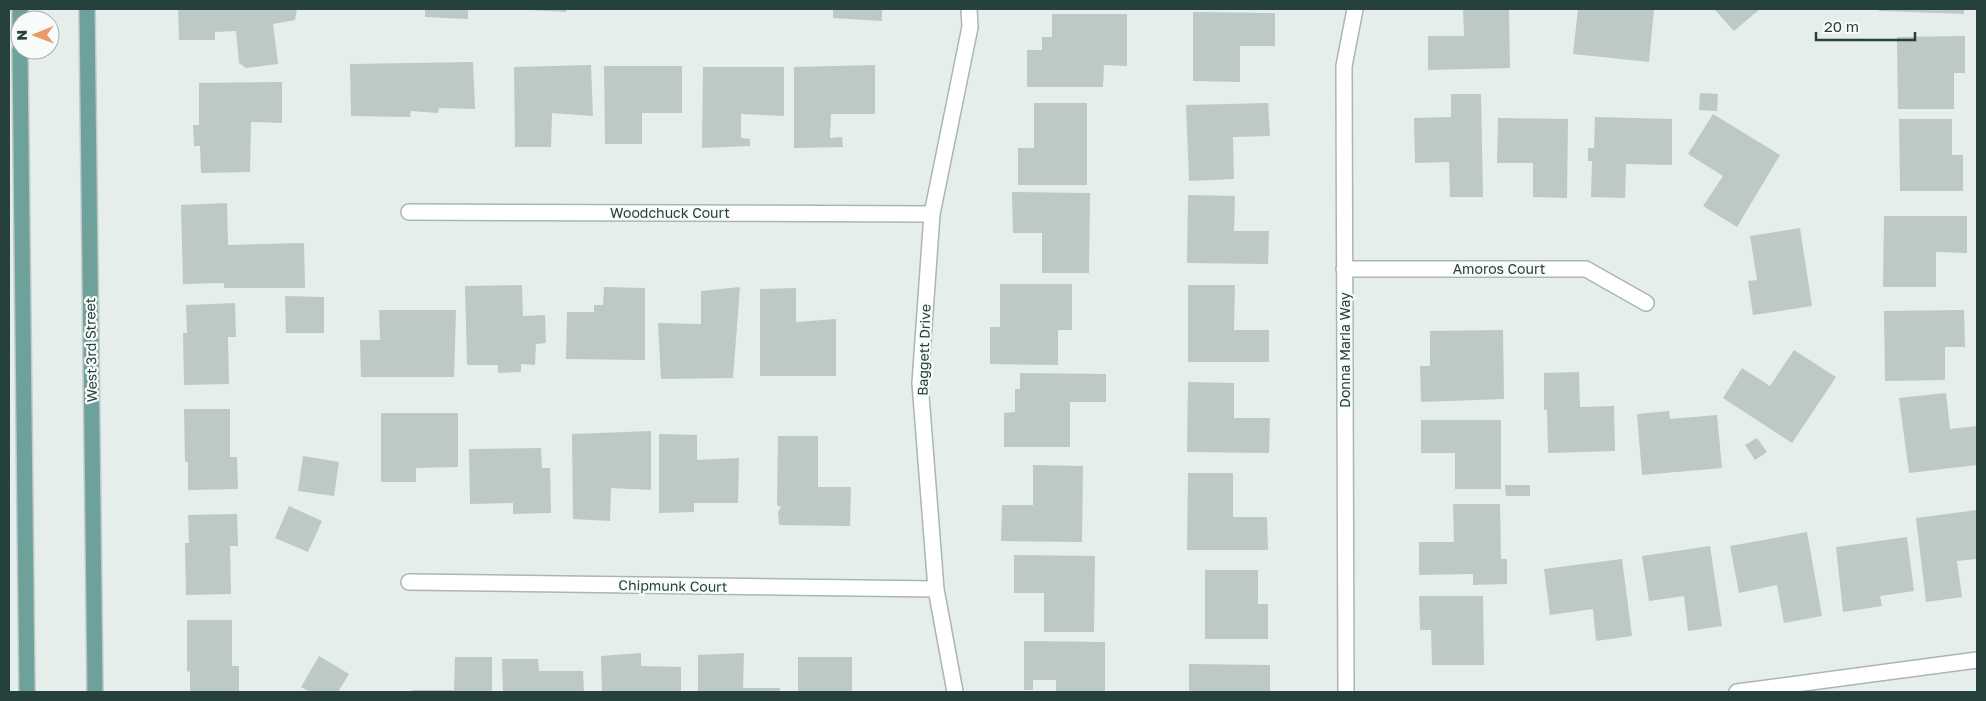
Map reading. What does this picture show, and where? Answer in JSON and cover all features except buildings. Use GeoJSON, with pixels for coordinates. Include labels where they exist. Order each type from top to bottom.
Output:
{"type":"FeatureCollection","features":[{"type":"Feature","properties":{"kind":"main road","name":"West 3rd Street"},"geometry":{"type":"LineString","coordinates":[[87,9],[95,692]]}},
{"type":"Feature","properties":{"kind":"main road"},"geometry":{"type":"LineString","coordinates":[[20,60],[27,692]]}},
{"type":"Feature","properties":{"kind":"street","name":"Baggett Drive"},"geometry":{"type":"LineString","coordinates":[[955,692],[936,589],[920,383],[932,214],[970,27],[969,9]]}},
{"type":"Feature","properties":{"kind":"street","name":"Donna Maria Way"},"geometry":{"type":"LineString","coordinates":[[1346,692],[1344,66],[1355,9]]}},
{"type":"Feature","properties":{"kind":"street","name":"Woodchuck Court"},"geometry":{"type":"LineString","coordinates":[[409,212],[932,214]]}},
{"type":"Feature","properties":{"kind":"street","name":"Amoros Court"},"geometry":{"type":"LineString","coordinates":[[1344,269],[1586,270],[1646,303]]}},
{"type":"Feature","properties":{"kind":"street","name":"Chipmunk Court"},"geometry":{"type":"LineString","coordinates":[[409,582],[936,589]]}},
{"type":"Feature","properties":{"kind":"street"},"geometry":{"type":"LineString","coordinates":[[1737,692],[1977,660]]}}]}
